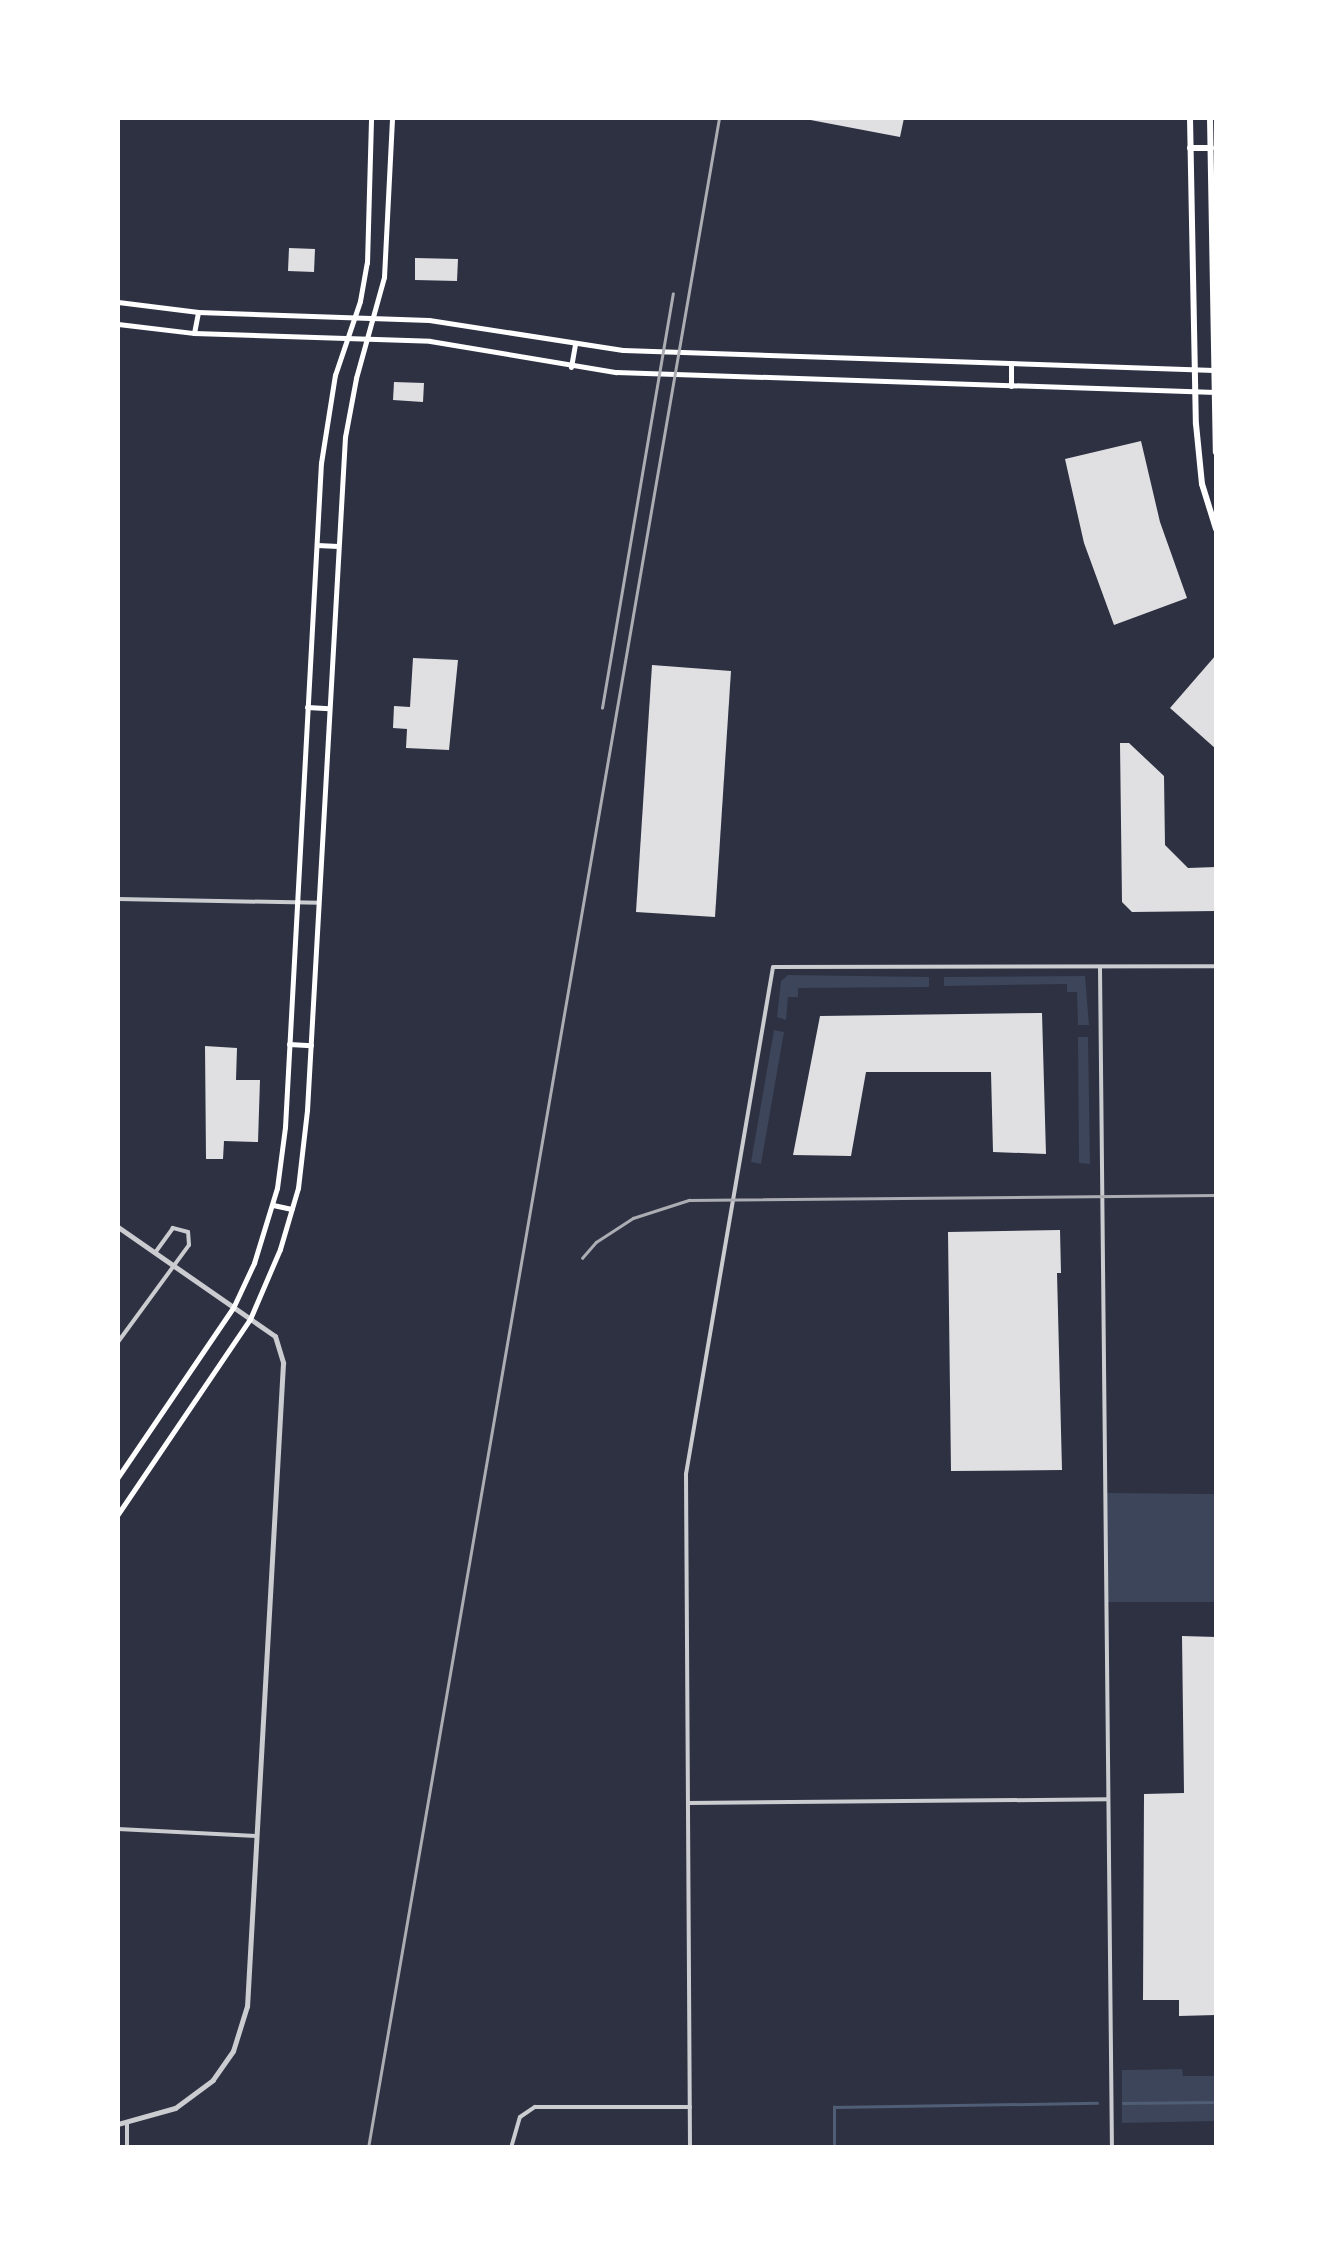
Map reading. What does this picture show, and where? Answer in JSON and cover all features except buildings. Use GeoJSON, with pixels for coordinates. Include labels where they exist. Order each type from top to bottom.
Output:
{"type":"FeatureCollection","features":[{"type":"Feature","properties":{"kind":"main road"},"geometry":{"type":"LineString","coordinates":[[118,1477],[233,1308],[274,1205],[282,1158],[326,423],[367,263],[371,118]]}},
{"type":"Feature","properties":{"kind":"main road"},"geometry":{"type":"LineString","coordinates":[[118,1514],[250,1319],[292,1209],[304,1152],[345,437],[376,317],[387,252],[392,118]]}},
{"type":"Feature","properties":{"kind":"main road"},"geometry":{"type":"LineString","coordinates":[[1190,118],[1195,390],[1202,484],[1216,529]]}},
{"type":"Feature","properties":{"kind":"main road"},"geometry":{"type":"LineString","coordinates":[[1210,118],[1216,452]]}},
{"type":"Feature","properties":{"kind":"main road"},"geometry":{"type":"LineString","coordinates":[[1190,148],[1210,148]]}},
{"type":"Feature","properties":{"kind":"main road"},"geometry":{"type":"LineString","coordinates":[[118,302],[198,312],[468,324],[575,345],[650,352],[1215,370]]}},
{"type":"Feature","properties":{"kind":"main road"},"geometry":{"type":"LineString","coordinates":[[194,333],[198,312]]}},
{"type":"Feature","properties":{"kind":"main road"},"geometry":{"type":"LineString","coordinates":[[118,324],[194,333],[463,345],[571,367],[716,377],[1215,392]]}},
{"type":"Feature","properties":{"kind":"main road"},"geometry":{"type":"LineString","coordinates":[[571,367],[575,345]]}},
{"type":"Feature","properties":{"kind":"main road"},"geometry":{"type":"LineString","coordinates":[[1011,386],[1012,365]]}},
{"type":"Feature","properties":{"kind":"main road"},"geometry":{"type":"LineString","coordinates":[[317,544],[338,546]]}},
{"type":"Feature","properties":{"kind":"main road"},"geometry":{"type":"LineString","coordinates":[[308,707],[329,708]]}},
{"type":"Feature","properties":{"kind":"main road"},"geometry":{"type":"LineString","coordinates":[[289,1044],[311,1045]]}},
{"type":"Feature","properties":{"kind":"main road"},"geometry":{"type":"LineString","coordinates":[[274,1205],[292,1209]]}},
{"type":"Feature","properties":{"kind":"street"},"geometry":{"type":"LineString","coordinates":[[118,898],[319,903]]}},
{"type":"Feature","properties":{"kind":"street"},"geometry":{"type":"LineString","coordinates":[[690,2148],[686,1474],[773,967],[1216,966]]}},
{"type":"Feature","properties":{"kind":"street"},"geometry":{"type":"LineString","coordinates":[[1100,968],[1112,2148]]}},
{"type":"Feature","properties":{"kind":"street"},"geometry":{"type":"LineString","coordinates":[[118,1227],[275,1336],[283,1364],[247,2006],[240,2037],[224,2066],[196,2095],[160,2115],[118,2124]]}},
{"type":"Feature","properties":{"kind":"street"},"geometry":{"type":"LineString","coordinates":[[118,1342],[190,1240],[186,1229],[173,1228],[155,1253]]}},
{"type":"Feature","properties":{"kind":"street"},"geometry":{"type":"LineString","coordinates":[[688,1803],[1109,1799]]}},
{"type":"Feature","properties":{"kind":"street"},"geometry":{"type":"LineString","coordinates":[[118,1829],[258,1836]]}},
{"type":"Feature","properties":{"kind":"street"},"geometry":{"type":"LineString","coordinates":[[510,2148],[520,2117],[535,2106],[690,2107]]}},
{"type":"Feature","properties":{"kind":"street"},"geometry":{"type":"LineString","coordinates":[[127,2124],[128,2148]]}},
{"type":"Feature","properties":{"kind":"shaded area"},"geometry":{"type":"Polygon","coordinates":[[[788,975],[929,977],[929,987],[798,988],[798,997],[788,997],[786,1020],[777,1017],[781,981],[788,975]]]}},
{"type":"Feature","properties":{"kind":"shaded area"},"geometry":{"type":"Polygon","coordinates":[[[1085,976],[1089,1025],[1078,1025],[1077,992],[1067,992],[1067,984],[944,986],[944,977],[1085,976]]]}},
{"type":"Feature","properties":{"kind":"shaded area"},"geometry":{"type":"Polygon","coordinates":[[[774,1030],[784,1032],[761,1164],[751,1162],[774,1030]]]}},
{"type":"Feature","properties":{"kind":"shaded area"},"geometry":{"type":"Polygon","coordinates":[[[1078,1037],[1088,1037],[1090,1164],[1079,1163],[1078,1037]]]}},
{"type":"Feature","properties":{"kind":"shaded area"},"geometry":{"type":"Polygon","coordinates":[[[1107,1493],[1216,1494],[1216,1602],[1108,1602],[1107,1493]]]}},
{"type":"Feature","properties":{"kind":"shaded area"},"geometry":{"type":"Polygon","coordinates":[[[1182,2069],[1183,2076],[1216,2076],[1216,2121],[1122,2123],[1122,2070],[1182,2069]]]}},
{"type":"Feature","properties":{"kind":"waterway"},"geometry":{"type":"LineString","coordinates":[[1123,2103],[1216,2102]]}},
{"type":"Feature","properties":{"kind":"waterway"},"geometry":{"type":"LineString","coordinates":[[834,2148],[834,2107],[1097,2103]]}},
{"type":"Feature","properties":{"kind":"railway"},"geometry":{"type":"LineString","coordinates":[[368,2148],[719,118]]}},
{"type":"Feature","properties":{"kind":"railway"},"geometry":{"type":"LineString","coordinates":[[602,708],[673,294]]}},
{"type":"Feature","properties":{"kind":"railway"},"geometry":{"type":"LineString","coordinates":[[582,1258],[596,1242],[633,1218],[689,1200],[1216,1195]]}}]}
